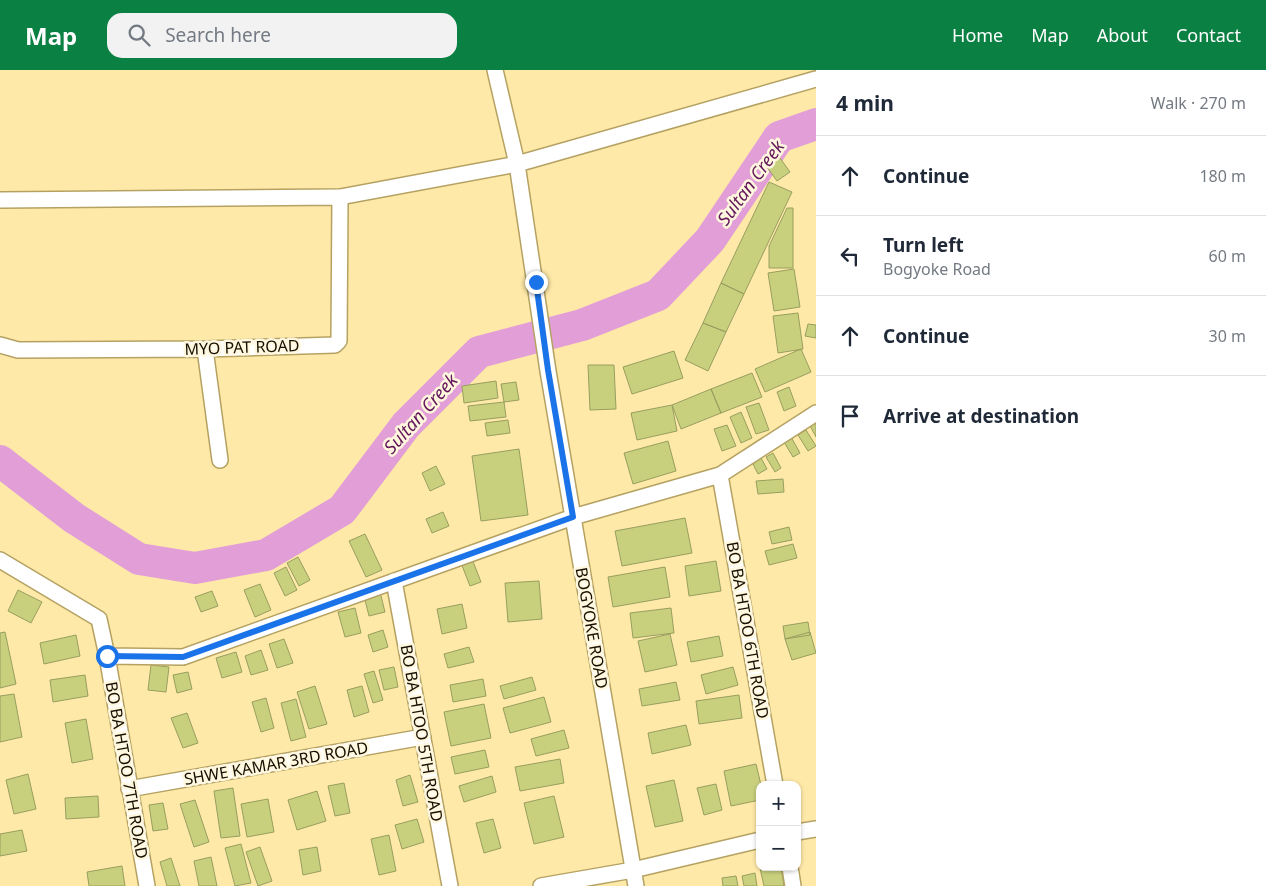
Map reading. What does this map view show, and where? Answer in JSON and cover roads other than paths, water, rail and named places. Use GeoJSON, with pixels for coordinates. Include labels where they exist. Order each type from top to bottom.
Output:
{"type":"FeatureCollection","features":[{"type":"Feature","properties":{"kind":"street","name":"BOGYOKE ROAD"},"geometry":{"type":"LineString","coordinates":[[495,70],[517,164],[548,370],[636,886]]}},
{"type":"Feature","properties":{"kind":"street"},"geometry":{"type":"LineString","coordinates":[[0,200],[340,197],[517,164],[816,80]]}},
{"type":"Feature","properties":{"kind":"street","name":"MYO PAT ROAD"},"geometry":{"type":"LineString","coordinates":[[0,345],[18,350],[205,349],[338,343],[340,197]]}},
{"type":"Feature","properties":{"kind":"street"},"geometry":{"type":"LineString","coordinates":[[205,349],[220,460]]}},
{"type":"Feature","properties":{"kind":"street"},"geometry":{"type":"LineString","coordinates":[[107,656],[183,657],[573,517],[720,475],[816,413]]}},
{"type":"Feature","properties":{"kind":"street","name":"BO BA HTOO 6TH ROAD"},"geometry":{"type":"LineString","coordinates":[[720,475],[774,781]]}},
{"type":"Feature","properties":{"kind":"street","name":"BO BA HTOO 7TH ROAD"},"geometry":{"type":"LineString","coordinates":[[0,560],[99,619],[146,886]]}},
{"type":"Feature","properties":{"kind":"street","name":"BO BA HTOO 5TH ROAD"},"geometry":{"type":"LineString","coordinates":[[394,580],[450,886]]}},
{"type":"Feature","properties":{"kind":"street","name":"SHWE KAMAR 3RD ROAD"},"geometry":{"type":"LineString","coordinates":[[129,788],[422,737]]}},
{"type":"Feature","properties":{"kind":"street"},"geometry":{"type":"LineString","coordinates":[[801,831],[816,829]]}},
{"type":"Feature","properties":{"kind":"street"},"geometry":{"type":"LineString","coordinates":[[541,886],[633,870],[756,841]]}},
{"type":"Feature","properties":{"kind":"street"},"geometry":{"type":"LineString","coordinates":[[791,871],[793,886]]}},
{"type":"Feature","properties":{"kind":"waterway","name":"Sultan Creek"},"geometry":{"type":"LineString","coordinates":[[0,461],[74,518],[139,559],[195,568],[266,555],[342,510],[406,425],[479,352],[582,325],[658,295],[710,240],[779,137],[816,124]]}}]}
